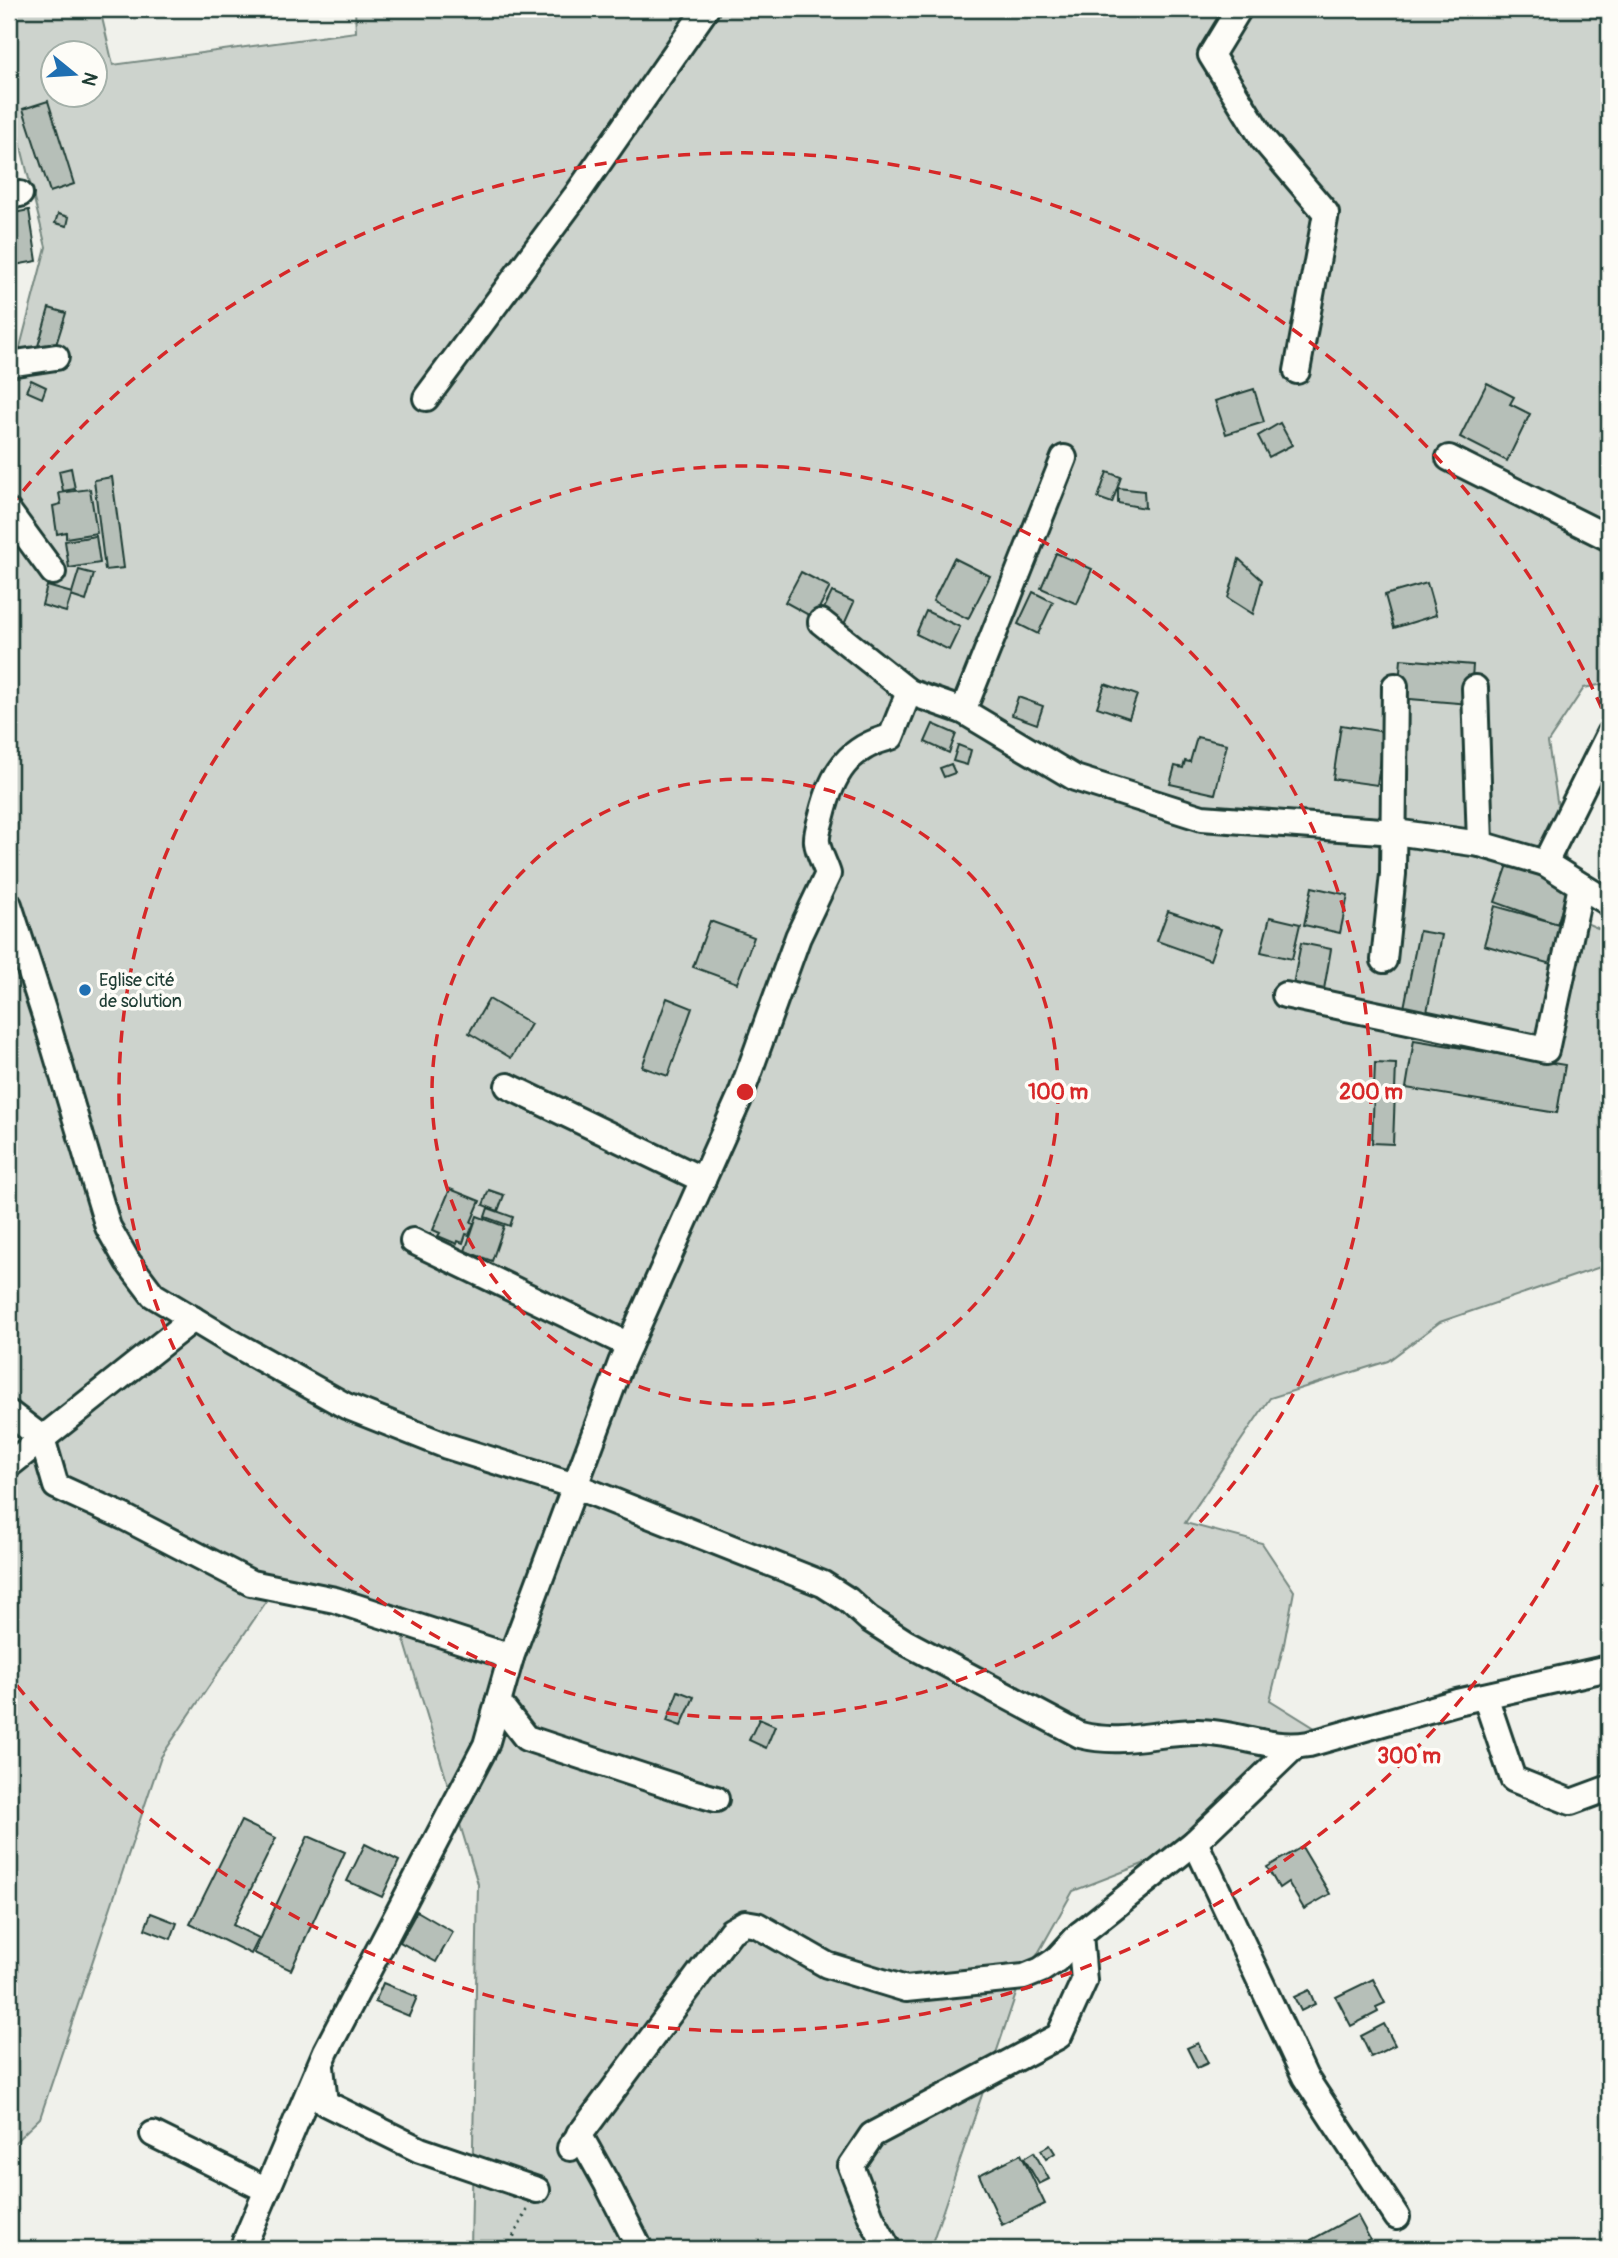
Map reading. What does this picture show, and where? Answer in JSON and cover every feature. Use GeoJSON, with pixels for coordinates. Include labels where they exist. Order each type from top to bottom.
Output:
{"type":"FeatureCollection","features":[{"type":"Feature","properties":{"kind":"street"},"geometry":{"type":"LineString","coordinates":[[426,398],[575,197],[706,9]]}},
{"type":"Feature","properties":{"kind":"street"},"geometry":{"type":"LineString","coordinates":[[1239,9],[1211,55],[1263,139],[1326,213],[1297,371]]}},
{"type":"Feature","properties":{"kind":"street"},"geometry":{"type":"LineString","coordinates":[[9,364],[56,357]]}},
{"type":"Feature","properties":{"kind":"street"},"geometry":{"type":"LineString","coordinates":[[963,711],[1064,458]]}},
{"type":"Feature","properties":{"kind":"street"},"geometry":{"type":"LineString","coordinates":[[1449,458],[1609,538]]}},
{"type":"Feature","properties":{"kind":"street"},"geometry":{"type":"LineString","coordinates":[[9,512],[53,572]]}},
{"type":"Feature","properties":{"kind":"street"},"geometry":{"type":"LineString","coordinates":[[821,622],[909,692],[963,711],[1075,778],[1202,818],[1395,832],[1480,844],[1545,863],[1609,904]]}},
{"type":"Feature","properties":{"kind":"street"},"geometry":{"type":"LineString","coordinates":[[1384,960],[1394,874],[1395,686]]}},
{"type":"Feature","properties":{"kind":"street"},"geometry":{"type":"LineString","coordinates":[[1475,688],[1480,844]]}},
{"type":"Feature","properties":{"kind":"street"},"geometry":{"type":"LineString","coordinates":[[242,2249],[321,2064],[486,1745],[511,1657],[629,1345],[740,1097],[798,937],[828,874],[816,841],[830,789],[837,774],[857,750],[874,741],[891,737],[909,692]]}},
{"type":"Feature","properties":{"kind":"street"},"geometry":{"type":"LineString","coordinates":[[1545,863],[1609,734]]}},
{"type":"Feature","properties":{"kind":"street"},"geometry":{"type":"LineString","coordinates":[[1284,995],[1546,1050],[1581,886]]}},
{"type":"Feature","properties":{"kind":"street"},"geometry":{"type":"LineString","coordinates":[[9,905],[108,1227],[128,1262],[153,1295],[346,1406],[447,1446],[575,1486],[823,1584],[905,1642],[1080,1734],[1100,1740],[1197,1732],[1294,1747],[1457,1702],[1609,1668]]}},
{"type":"Feature","properties":{"kind":"street"},"geometry":{"type":"LineString","coordinates":[[509,1086],[703,1180]]}},
{"type":"Feature","properties":{"kind":"street"},"geometry":{"type":"LineString","coordinates":[[413,1241],[629,1345]]}},
{"type":"Feature","properties":{"kind":"street"},"geometry":{"type":"LineString","coordinates":[[9,1465],[192,1319]]}},
{"type":"Feature","properties":{"kind":"street"},"geometry":{"type":"LineString","coordinates":[[9,1413],[42,1438],[57,1486],[124,1517],[251,1583],[335,1600],[511,1657]]}},
{"type":"Feature","properties":{"kind":"street"},"geometry":{"type":"LineString","coordinates":[[1485,1696],[1513,1779],[1571,1802],[1609,1788]]}},
{"type":"Feature","properties":{"kind":"street"},"geometry":{"type":"LineString","coordinates":[[498,1702],[526,1738],[716,1799]]}},
{"type":"Feature","properties":{"kind":"street"},"geometry":{"type":"LineString","coordinates":[[640,2249],[607,2184],[574,2141],[731,1931],[745,1923],[757,1925],[827,1965],[906,1989],[1024,1977],[1056,1960],[1080,1934],[1195,1842],[1294,1747]]}},
{"type":"Feature","properties":{"kind":"street"},"geometry":{"type":"LineString","coordinates":[[1195,1842],[1305,2077],[1397,2217]]}},
{"type":"Feature","properties":{"kind":"street"},"geometry":{"type":"LineString","coordinates":[[888,2249],[871,2217],[851,2166],[872,2135],[1059,2036],[1084,1981],[1080,1934]]}},
{"type":"Feature","properties":{"kind":"street"},"geometry":{"type":"LineString","coordinates":[[321,2064],[325,2103],[420,2150],[537,2190]]}},
{"type":"Feature","properties":{"kind":"street"},"geometry":{"type":"LineString","coordinates":[[152,2134],[267,2190]]}},
{"type":"Feature","properties":{"kind":"shaded area"},"geometry":{"type":"Polygon","coordinates":[[[9,9],[100,9],[107,38],[38,38],[38,108],[108,108],[108,43],[113,65],[356,32],[355,9],[1609,9],[1609,683],[1584,688],[1548,742],[1566,860],[1586,923],[1609,933],[1609,1264],[1440,1322],[1388,1361],[1270,1398],[1185,1523],[1262,1543],[1294,1591],[1270,1700],[1318,1730],[1245,1803],[1148,1862],[1073,1891],[1017,1991],[930,2249],[471,2249],[478,1884],[399,1623],[274,1590],[161,1757],[40,2118],[9,2148],[9,375],[13,374],[46,247],[14,119],[9,119],[9,9]]]}},
{"type":"Feature","properties":{"kind":"building"},"geometry":{"type":"Polygon","coordinates":[[[769,9],[786,9],[780,17],[769,9]]]}},
{"type":"Feature","properties":{"kind":"building"},"geometry":{"type":"Polygon","coordinates":[[[38,104],[38,108],[50,108],[74,184],[50,192],[23,109],[38,104]]]}},
{"type":"Feature","properties":{"kind":"building"},"geometry":{"type":"Polygon","coordinates":[[[29,210],[37,261],[9,266],[9,214],[29,210]]]}},
{"type":"Feature","properties":{"kind":"building"},"geometry":{"type":"Polygon","coordinates":[[[58,214],[69,217],[67,226],[55,223],[58,214]]]}},
{"type":"Feature","properties":{"kind":"building"},"geometry":{"type":"Polygon","coordinates":[[[49,308],[66,313],[54,351],[38,346],[49,308]]]}},
{"type":"Feature","properties":{"kind":"building"},"geometry":{"type":"Polygon","coordinates":[[[31,380],[46,387],[42,398],[26,391],[31,380]]]}},
{"type":"Feature","properties":{"kind":"building"},"geometry":{"type":"Polygon","coordinates":[[[1487,383],[1514,397],[1510,404],[1530,414],[1507,461],[1460,437],[1487,383]]]}},
{"type":"Feature","properties":{"kind":"building"},"geometry":{"type":"Polygon","coordinates":[[[1254,389],[1264,422],[1226,434],[1215,401],[1254,389]]]}},
{"type":"Feature","properties":{"kind":"building"},"geometry":{"type":"Polygon","coordinates":[[[1280,423],[1292,445],[1269,457],[1258,436],[1280,423]]]}},
{"type":"Feature","properties":{"kind":"building"},"geometry":{"type":"Polygon","coordinates":[[[71,468],[75,489],[63,491],[59,471],[71,468]]]}},
{"type":"Feature","properties":{"kind":"building"},"geometry":{"type":"Polygon","coordinates":[[[1107,472],[1121,477],[1112,503],[1098,498],[1107,472]]]}},
{"type":"Feature","properties":{"kind":"building"},"geometry":{"type":"Polygon","coordinates":[[[112,477],[124,568],[105,570],[94,480],[112,477]]]}},
{"type":"Feature","properties":{"kind":"building"},"geometry":{"type":"Polygon","coordinates":[[[1118,488],[1144,491],[1145,508],[1118,503],[1118,488]]]}},
{"type":"Feature","properties":{"kind":"building"},"geometry":{"type":"Polygon","coordinates":[[[90,489],[97,533],[66,538],[66,532],[57,534],[53,506],[61,504],[59,493],[90,489]]]}},
{"type":"Feature","properties":{"kind":"building"},"geometry":{"type":"Polygon","coordinates":[[[96,536],[100,563],[69,568],[65,541],[96,536]]]}},
{"type":"Feature","properties":{"kind":"building"},"geometry":{"type":"Polygon","coordinates":[[[1056,553],[1092,569],[1077,604],[1041,588],[1056,553]]]}},
{"type":"Feature","properties":{"kind":"building"},"geometry":{"type":"Polygon","coordinates":[[[954,558],[990,576],[968,619],[933,601],[954,558]]]}},
{"type":"Feature","properties":{"kind":"building"},"geometry":{"type":"Polygon","coordinates":[[[1239,559],[1262,580],[1253,614],[1228,598],[1239,559]]]}},
{"type":"Feature","properties":{"kind":"building"},"geometry":{"type":"Polygon","coordinates":[[[79,570],[94,574],[86,601],[71,596],[79,570]]]}},
{"type":"Feature","properties":{"kind":"building"},"geometry":{"type":"Polygon","coordinates":[[[801,572],[830,587],[814,618],[785,602],[801,572]]]}},
{"type":"Feature","properties":{"kind":"building"},"geometry":{"type":"Polygon","coordinates":[[[1427,583],[1436,615],[1394,628],[1385,595],[1427,583]]]}},
{"type":"Feature","properties":{"kind":"building"},"geometry":{"type":"Polygon","coordinates":[[[47,586],[72,593],[66,612],[42,605],[47,586]]]}},
{"type":"Feature","properties":{"kind":"building"},"geometry":{"type":"Polygon","coordinates":[[[832,592],[854,602],[842,629],[819,619],[832,592]]]}},
{"type":"Feature","properties":{"kind":"building"},"geometry":{"type":"Polygon","coordinates":[[[1033,592],[1053,602],[1038,634],[1018,624],[1033,592]]]}},
{"type":"Feature","properties":{"kind":"building"},"geometry":{"type":"Polygon","coordinates":[[[926,611],[960,627],[949,650],[916,634],[926,611]]]}},
{"type":"Feature","properties":{"kind":"building"},"geometry":{"type":"Polygon","coordinates":[[[1401,659],[1473,665],[1470,704],[1398,698],[1401,659]]]}},
{"type":"Feature","properties":{"kind":"building"},"geometry":{"type":"Polygon","coordinates":[[[1105,684],[1137,695],[1129,718],[1097,707],[1105,684]]]}},
{"type":"Feature","properties":{"kind":"building"},"geometry":{"type":"Polygon","coordinates":[[[1018,697],[1043,706],[1037,724],[1012,715],[1018,697]]]}},
{"type":"Feature","properties":{"kind":"building"},"geometry":{"type":"Polygon","coordinates":[[[933,724],[956,734],[949,753],[925,742],[933,724]]]}},
{"type":"Feature","properties":{"kind":"building"},"geometry":{"type":"Polygon","coordinates":[[[1341,725],[1385,732],[1377,785],[1333,779],[1341,725]]]}},
{"type":"Feature","properties":{"kind":"building"},"geometry":{"type":"Polygon","coordinates":[[[1197,737],[1227,744],[1215,794],[1170,784],[1175,766],[1183,768],[1185,761],[1190,762],[1197,737]]]}},
{"type":"Feature","properties":{"kind":"building"},"geometry":{"type":"Polygon","coordinates":[[[958,745],[971,750],[967,765],[953,761],[958,745]]]}},
{"type":"Feature","properties":{"kind":"building"},"geometry":{"type":"Polygon","coordinates":[[[951,764],[955,773],[944,777],[940,768],[951,764]]]}},
{"type":"Feature","properties":{"kind":"building"},"geometry":{"type":"Polygon","coordinates":[[[1510,859],[1572,881],[1557,924],[1495,902],[1510,859]]]}},
{"type":"Feature","properties":{"kind":"building"},"geometry":{"type":"Polygon","coordinates":[[[1312,887],[1348,895],[1340,933],[1304,925],[1312,887]]]}},
{"type":"Feature","properties":{"kind":"building"},"geometry":{"type":"Polygon","coordinates":[[[1495,906],[1562,925],[1551,964],[1484,945],[1495,906]]]}},
{"type":"Feature","properties":{"kind":"building"},"geometry":{"type":"Polygon","coordinates":[[[1168,911],[1221,929],[1210,960],[1157,941],[1168,911]]]}},
{"type":"Feature","properties":{"kind":"building"},"geometry":{"type":"Polygon","coordinates":[[[1270,917],[1300,924],[1292,959],[1261,952],[1270,917]]]}},
{"type":"Feature","properties":{"kind":"building"},"geometry":{"type":"Polygon","coordinates":[[[710,921],[754,937],[737,983],[693,967],[710,921]]]}},
{"type":"Feature","properties":{"kind":"building"},"geometry":{"type":"Polygon","coordinates":[[[1419,931],[1442,935],[1427,1012],[1404,1008],[1419,931]]]}},
{"type":"Feature","properties":{"kind":"building"},"geometry":{"type":"Polygon","coordinates":[[[1301,943],[1331,949],[1323,995],[1292,990],[1301,943]]]}},
{"type":"Feature","properties":{"kind":"building"},"geometry":{"type":"Polygon","coordinates":[[[667,998],[692,1008],[668,1076],[642,1067],[667,998]]]}},
{"type":"Feature","properties":{"kind":"building"},"geometry":{"type":"Polygon","coordinates":[[[489,999],[531,1024],[511,1058],[469,1033],[489,999]]]}},
{"type":"Feature","properties":{"kind":"building"},"geometry":{"type":"Polygon","coordinates":[[[1414,1040],[1565,1065],[1557,1113],[1406,1088],[1414,1040]]]}},
{"type":"Feature","properties":{"kind":"building"},"geometry":{"type":"Polygon","coordinates":[[[1375,1063],[1396,1064],[1393,1144],[1372,1143],[1375,1063]]]}},
{"type":"Feature","properties":{"kind":"building"},"geometry":{"type":"Polygon","coordinates":[[[450,1189],[480,1201],[471,1222],[474,1223],[463,1243],[458,1241],[457,1244],[438,1236],[440,1233],[433,1230],[450,1189]]]}},
{"type":"Feature","properties":{"kind":"building"},"geometry":{"type":"Polygon","coordinates":[[[489,1190],[504,1195],[498,1211],[483,1205],[489,1190]]]}},
{"type":"Feature","properties":{"kind":"building"},"geometry":{"type":"Polygon","coordinates":[[[488,1208],[513,1217],[510,1226],[485,1217],[488,1208]]]}},
{"type":"Feature","properties":{"kind":"building"},"geometry":{"type":"Polygon","coordinates":[[[477,1216],[504,1226],[492,1261],[465,1251],[477,1216]]]}},
{"type":"Feature","properties":{"kind":"building"},"geometry":{"type":"Polygon","coordinates":[[[678,1691],[694,1697],[681,1726],[667,1721],[678,1691]]]}},
{"type":"Feature","properties":{"kind":"building"},"geometry":{"type":"Polygon","coordinates":[[[759,1719],[775,1726],[766,1748],[749,1740],[759,1719]]]}},
{"type":"Feature","properties":{"kind":"building"},"geometry":{"type":"Polygon","coordinates":[[[241,1821],[276,1838],[233,1925],[259,1938],[251,1954],[190,1924],[241,1821]]]}},
{"type":"Feature","properties":{"kind":"building"},"geometry":{"type":"Polygon","coordinates":[[[308,1836],[345,1852],[291,1970],[254,1953],[308,1836]]]}},
{"type":"Feature","properties":{"kind":"building"},"geometry":{"type":"Polygon","coordinates":[[[365,1844],[399,1861],[382,1897],[347,1881],[365,1844]]]}},
{"type":"Feature","properties":{"kind":"building"},"geometry":{"type":"Polygon","coordinates":[[[1302,1847],[1330,1894],[1304,1909],[1288,1882],[1279,1888],[1267,1867],[1302,1847]]]}},
{"type":"Feature","properties":{"kind":"building"},"geometry":{"type":"Polygon","coordinates":[[[417,1911],[453,1932],[436,1962],[400,1942],[417,1911]]]}},
{"type":"Feature","properties":{"kind":"building"},"geometry":{"type":"Polygon","coordinates":[[[151,1913],[177,1923],[171,1939],[145,1929],[151,1913]]]}},
{"type":"Feature","properties":{"kind":"building"},"geometry":{"type":"Polygon","coordinates":[[[1373,1979],[1385,2003],[1376,2007],[1378,2012],[1351,2026],[1336,1997],[1373,1979]]]}},
{"type":"Feature","properties":{"kind":"building"},"geometry":{"type":"Polygon","coordinates":[[[383,1983],[417,1997],[409,2016],[375,2002],[383,1983]]]}},
{"type":"Feature","properties":{"kind":"building"},"geometry":{"type":"Polygon","coordinates":[[[1309,1990],[1315,2004],[1301,2011],[1294,1997],[1309,1990]]]}},
{"type":"Feature","properties":{"kind":"building"},"geometry":{"type":"Polygon","coordinates":[[[1384,2024],[1395,2045],[1371,2057],[1361,2036],[1384,2024]]]}},
{"type":"Feature","properties":{"kind":"building"},"geometry":{"type":"Polygon","coordinates":[[[1198,2043],[1208,2063],[1197,2068],[1187,2048],[1198,2043]]]}},
{"type":"Feature","properties":{"kind":"building"},"geometry":{"type":"Polygon","coordinates":[[[1050,2145],[1055,2153],[1046,2159],[1041,2150],[1050,2145]]]}},
{"type":"Feature","properties":{"kind":"building"},"geometry":{"type":"Polygon","coordinates":[[[1034,2152],[1049,2179],[1039,2184],[1024,2158],[1034,2152]]]}},
{"type":"Feature","properties":{"kind":"building"},"geometry":{"type":"Polygon","coordinates":[[[1021,2154],[1045,2204],[1002,2225],[979,2175],[1021,2154]]]}},
{"type":"Feature","properties":{"kind":"building"},"geometry":{"type":"Polygon","coordinates":[[[1357,2215],[1370,2239],[1351,2249],[1314,2249],[1311,2240],[1357,2215]]]}},
{"type":"Feature","properties":{"kind":"place","name":"Eglise cité de solution"},"geometry":{"type":"Point","coordinates":[85,990]}}]}
